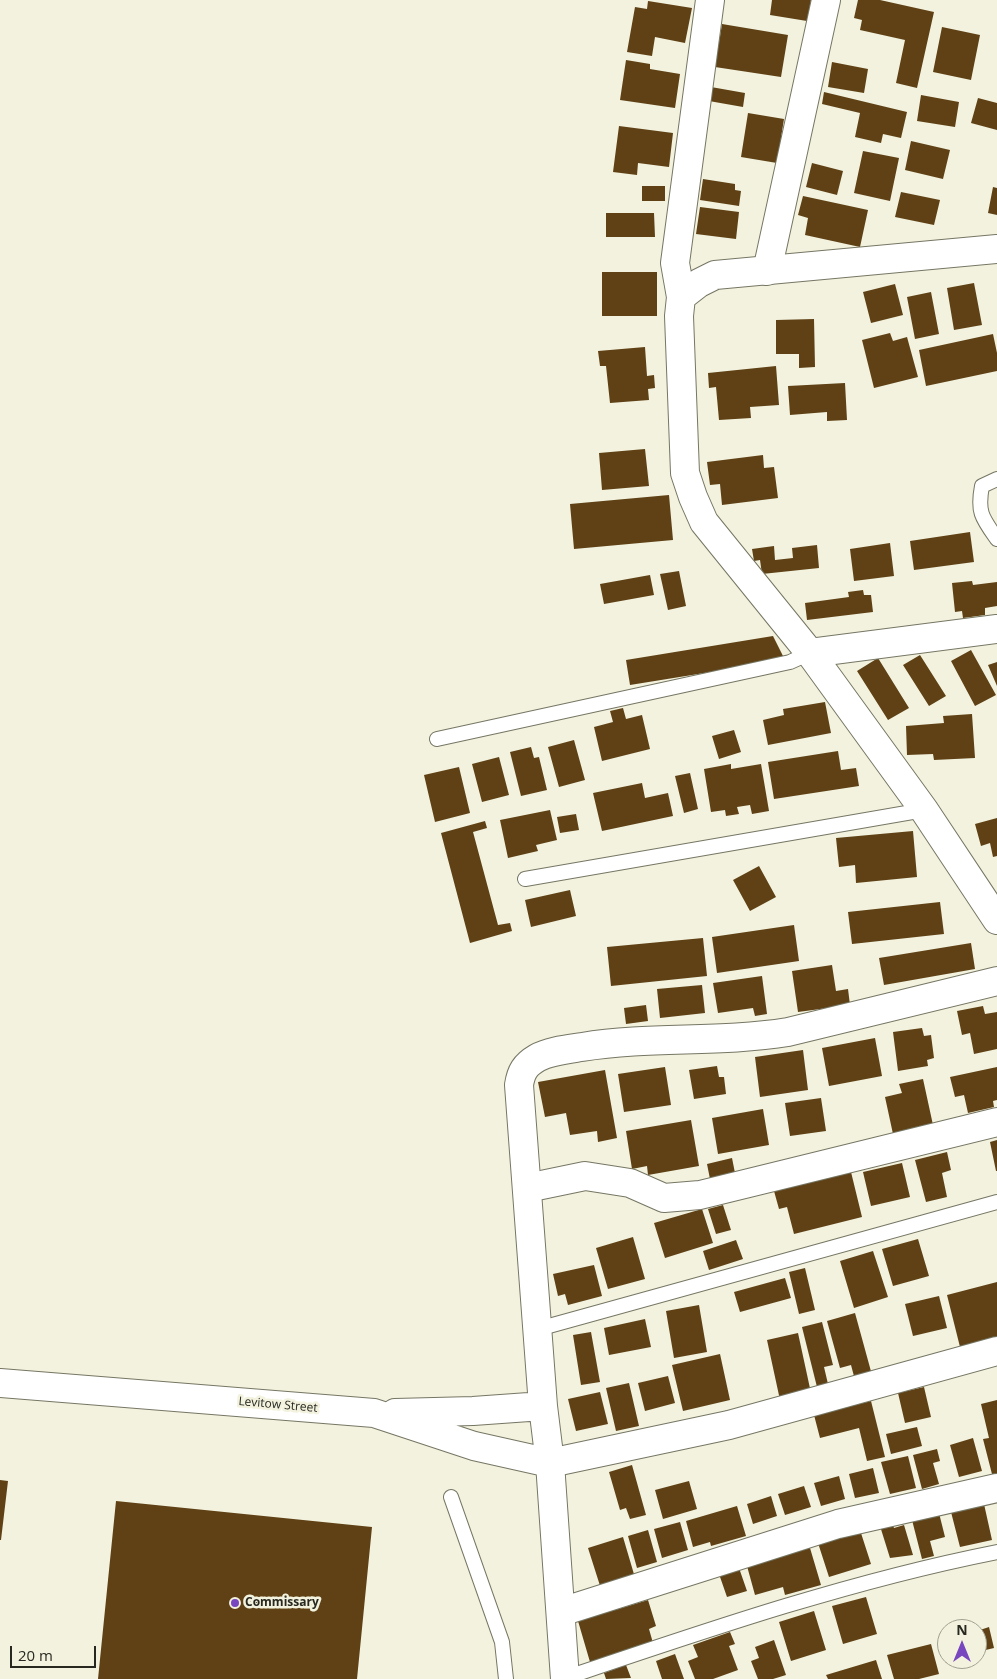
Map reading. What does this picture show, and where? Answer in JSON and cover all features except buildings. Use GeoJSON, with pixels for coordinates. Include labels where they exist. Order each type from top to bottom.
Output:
{"type":"FeatureCollection","features":[{"type":"Feature","properties":{"kind":"street"},"geometry":{"type":"LineString","coordinates":[[710,0],[674,263],[681,297],[679,316],[685,473],[693,498],[704,522],[810,653],[924,810],[997,920]]}},
{"type":"Feature","properties":{"kind":"street"},"geometry":{"type":"LineString","coordinates":[[767,271],[826,0]]}},
{"type":"Feature","properties":{"kind":"street"},"geometry":{"type":"LineString","coordinates":[[681,297],[699,283],[715,275],[997,249]]}},
{"type":"Feature","properties":{"kind":"street"},"geometry":{"type":"LineString","coordinates":[[810,653],[997,629]]}},
{"type":"Feature","properties":{"kind":"street"},"geometry":{"type":"LineString","coordinates":[[565,1678],[550,1463],[519,1085],[521,1071],[538,1057],[610,1042],[762,1036],[997,981]]}},
{"type":"Feature","properties":{"kind":"street"},"geometry":{"type":"LineString","coordinates":[[528,1188],[585,1176],[630,1183],[664,1198],[700,1195],[898,1144],[997,1122]]}},
{"type":"Feature","properties":{"kind":"street"},"geometry":{"type":"LineString","coordinates":[[550,1463],[729,1425],[997,1351]]}},
{"type":"Feature","properties":{"kind":"street","name":"Levitow Street"},"geometry":{"type":"LineString","coordinates":[[0,1382],[374,1413],[474,1446],[550,1463]]}},
{"type":"Feature","properties":{"kind":"street"},"geometry":{"type":"LineString","coordinates":[[374,1413],[473,1411],[544,1406]]}},
{"type":"Feature","properties":{"kind":"street"},"geometry":{"type":"LineString","coordinates":[[561,1612],[838,1524],[997,1488]]}},
{"type":"Feature","properties":{"kind":"lane"},"geometry":{"type":"LineString","coordinates":[[997,480],[982,486],[980,497],[982,518],[997,539]]}},
{"type":"Feature","properties":{"kind":"lane"},"geometry":{"type":"LineString","coordinates":[[437,739],[790,662],[810,653]]}},
{"type":"Feature","properties":{"kind":"lane"},"geometry":{"type":"LineString","coordinates":[[525,879],[924,810]]}},
{"type":"Feature","properties":{"kind":"lane"},"geometry":{"type":"LineString","coordinates":[[538,1329],[997,1202]]}},
{"type":"Feature","properties":{"kind":"lane"},"geometry":{"type":"LineString","coordinates":[[451,1497],[502,1642],[506,1679]]}},
{"type":"Feature","properties":{"kind":"lane"},"geometry":{"type":"LineString","coordinates":[[565,1678],[810,1599],[927,1566],[997,1552]]}},
{"type":"Feature","properties":{"kind":"place","name":"Commissary"},"geometry":{"type":"Point","coordinates":[235,1603]}}]}
